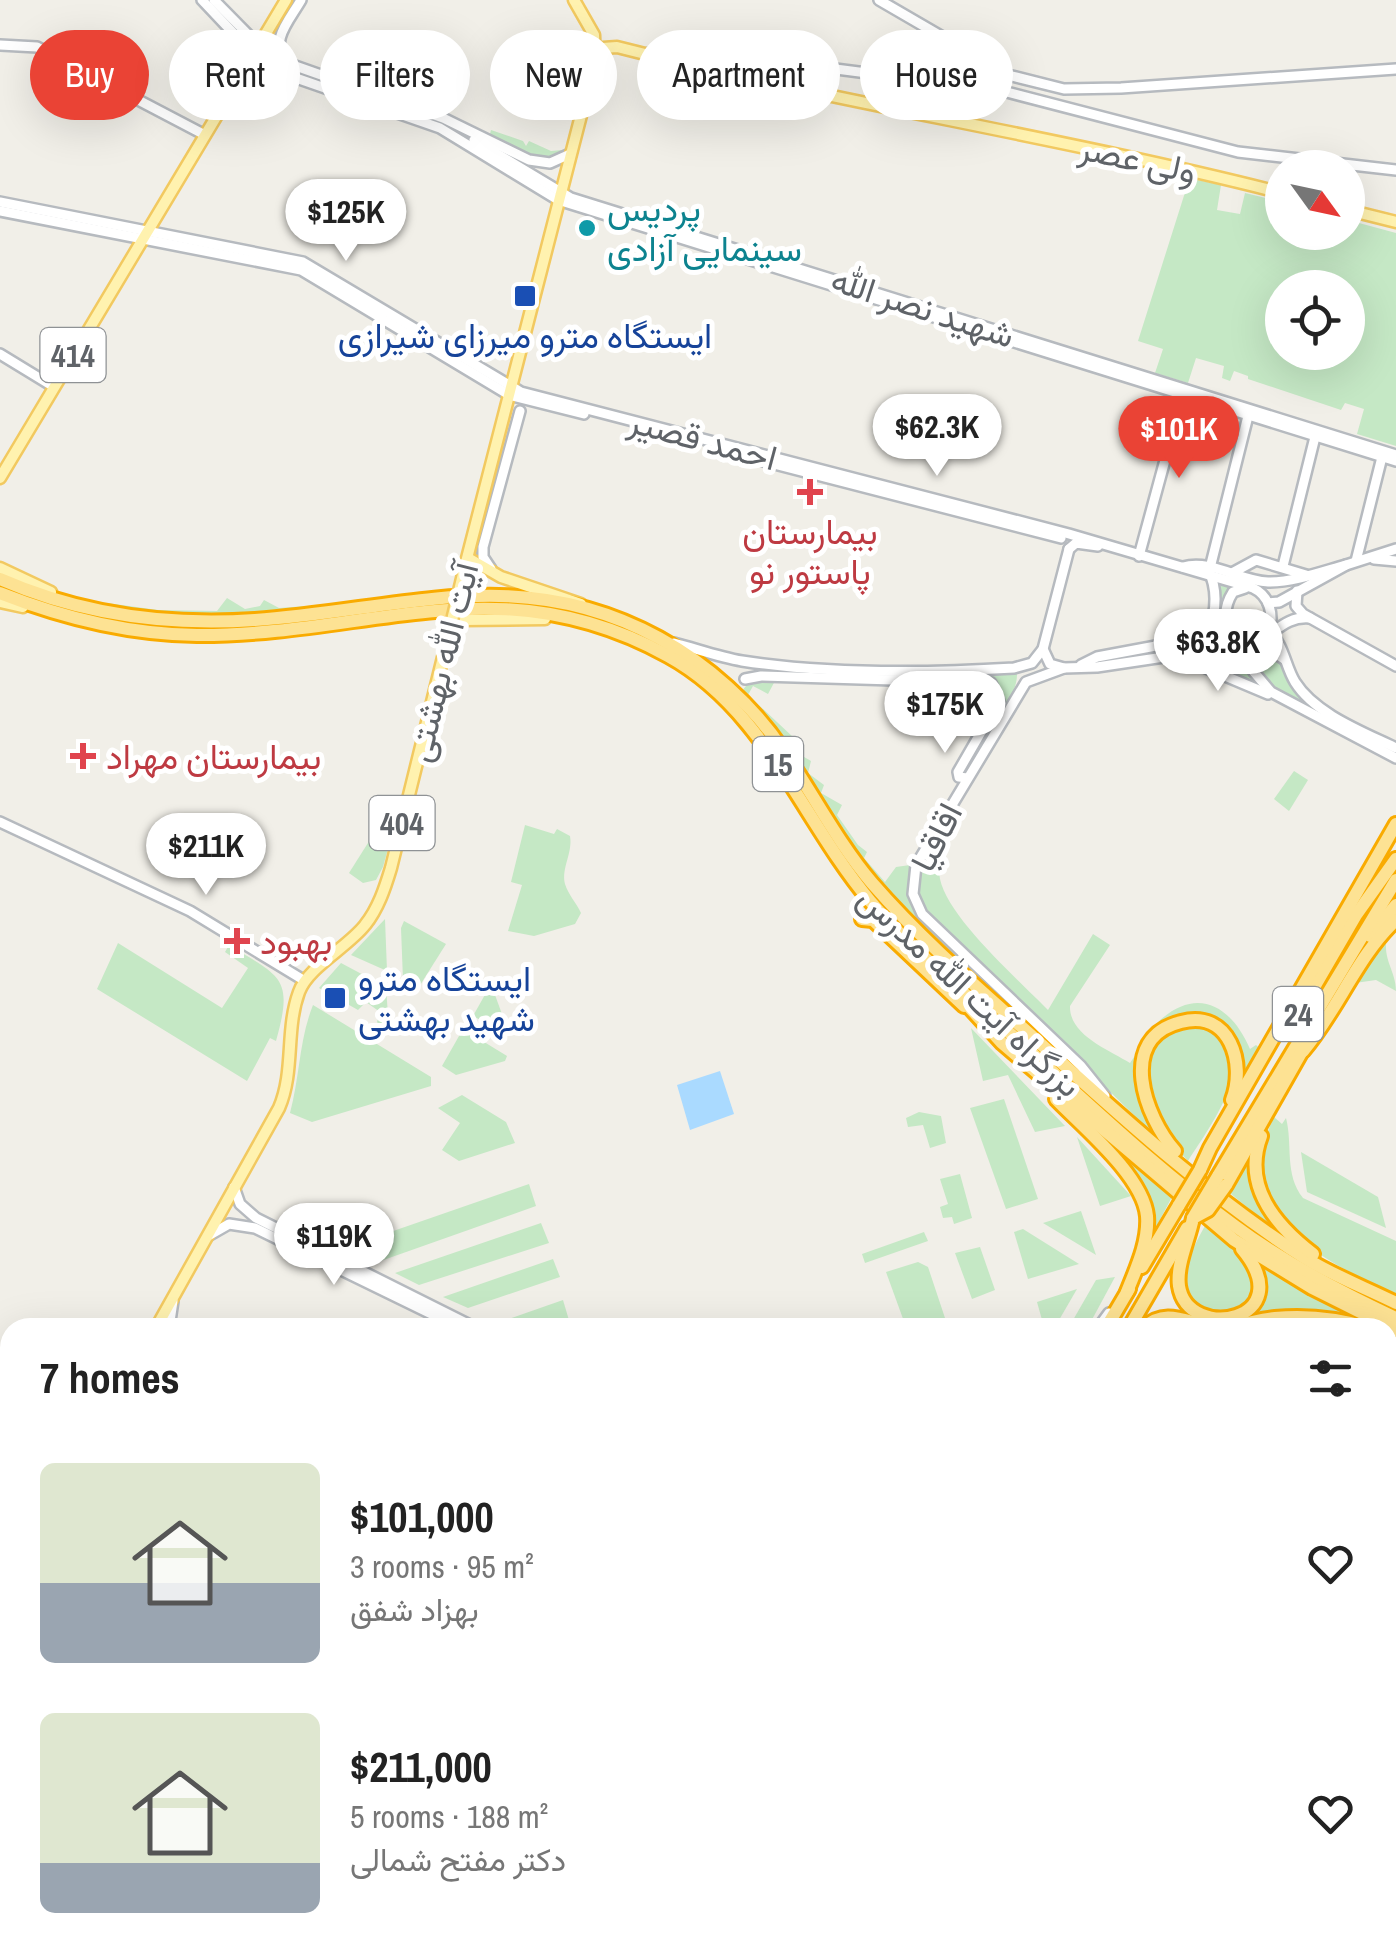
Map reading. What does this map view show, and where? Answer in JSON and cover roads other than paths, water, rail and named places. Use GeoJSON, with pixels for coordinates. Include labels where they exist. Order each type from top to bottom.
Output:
{"type":"FeatureCollection","features":[{"type":"Feature","properties":{"kind":"highway","name":"بزرگراه آیت الله مدرس"},"geometry":{"type":"LineString","coordinates":[[0,580],[93,610],[152,620],[254,620],[480,594],[537,597],[591,608],[658,637],[710,672],[759,718],[852,858],[941,955],[1119,1114],[1310,1261],[1396,1303]]}},
{"type":"Feature","properties":{"kind":"highway","name":"بزرگراه آیت الله مدرس"},"geometry":{"type":"LineString","coordinates":[[0,593],[106,626],[152,633],[253,633],[463,607],[512,608],[575,618],[614,630],[667,655],[726,699],[770,753],[846,872],[880,913],[933,964],[1193,1195],[1282,1258],[1396,1318]]}},
{"type":"Feature","properties":{"kind":"highway"},"geometry":{"type":"LineString","coordinates":[[1221,1128],[1396,824]]}},
{"type":"Feature","properties":{"kind":"highway","name":"24"},"geometry":{"type":"LineString","coordinates":[[1112,1318],[1180,1205],[1202,1177],[1356,915],[1396,859]]}},
{"type":"Feature","properties":{"kind":"highway","name":"24"},"geometry":{"type":"LineString","coordinates":[[1135,1318],[1193,1218],[1222,1181],[1396,880]]}},
{"type":"Feature","properties":{"kind":"highway"},"geometry":{"type":"LineString","coordinates":[[1222,1181],[1272,1106],[1396,891]]}},
{"type":"Feature","properties":{"kind":"highway"},"geometry":{"type":"LineString","coordinates":[[1363,946],[1396,905]]}},
{"type":"Feature","properties":{"kind":"highway"},"geometry":{"type":"LineString","coordinates":[[862,919],[873,920],[1002,1043],[1114,1159],[1141,1196],[1147,1214],[1146,1230],[1127,1292]]}},
{"type":"Feature","properties":{"kind":"highway"},"geometry":{"type":"LineString","coordinates":[[1302,1053],[1382,933],[1396,920]]}},
{"type":"Feature","properties":{"kind":"highway"},"geometry":{"type":"LineString","coordinates":[[933,964],[978,1020]]}},
{"type":"Feature","properties":{"kind":"highway"},"geometry":{"type":"LineString","coordinates":[[1185,1020],[1206,1024],[1231,1042],[1238,1058],[1239,1076],[1221,1128],[1202,1177],[1157,1129],[1141,1088],[1144,1060],[1152,1042],[1166,1028],[1185,1020]]}},
{"type":"Feature","properties":{"kind":"highway"},"geometry":{"type":"LineString","coordinates":[[1002,1043],[1234,1240],[1368,1318]]}},
{"type":"Feature","properties":{"kind":"highway"},"geometry":{"type":"LineString","coordinates":[[1272,1106],[1255,1157],[1256,1178],[1268,1208],[1299,1243],[1360,1286]]}},
{"type":"Feature","properties":{"kind":"highway"},"geometry":{"type":"LineString","coordinates":[[1193,1218],[1179,1285],[1187,1304],[1204,1316],[1243,1314],[1259,1296],[1259,1274],[1234,1240]]}},
{"type":"Feature","properties":{"kind":"main road"},"geometry":{"type":"LineString","coordinates":[[202,0],[234,30]]}},
{"type":"Feature","properties":{"kind":"main road"},"geometry":{"type":"LineString","coordinates":[[214,0],[239,30]]}},
{"type":"Feature","properties":{"kind":"main road","name":"414"},"geometry":{"type":"LineString","coordinates":[[268,30],[286,0]]}},
{"type":"Feature","properties":{"kind":"main road"},"geometry":{"type":"LineString","coordinates":[[301,0],[279,39],[280,54],[287,64],[443,118],[529,160],[550,163],[570,154]]}},
{"type":"Feature","properties":{"kind":"main road"},"geometry":{"type":"LineString","coordinates":[[574,0],[591,30]]}},
{"type":"Feature","properties":{"kind":"main road"},"geometry":{"type":"LineString","coordinates":[[879,0],[1008,75],[1064,89],[1396,69]]}},
{"type":"Feature","properties":{"kind":"main road"},"geometry":{"type":"LineString","coordinates":[[0,45],[37,47],[205,135]]}},
{"type":"Feature","properties":{"kind":"main road"},"geometry":{"type":"LineString","coordinates":[[840,70],[999,90],[1238,152],[1396,170]]}},
{"type":"Feature","properties":{"kind":"main road","name":"شهید نصر الله"},"geometry":{"type":"LineString","coordinates":[[300,80],[440,128],[559,197],[1183,392]]}},
{"type":"Feature","properties":{"kind":"main road","name":"ولی عصر"},"geometry":{"type":"LineString","coordinates":[[840,96],[1166,164],[1265,189]]}},
{"type":"Feature","properties":{"kind":"main road","name":"414"},"geometry":{"type":"LineString","coordinates":[[0,478],[214,120]]}},
{"type":"Feature","properties":{"kind":"main road","name":"آیت الله بهشتی"},"geometry":{"type":"LineString","coordinates":[[304,982],[366,924],[392,868],[579,120]]}},
{"type":"Feature","properties":{"kind":"main road"},"geometry":{"type":"LineString","coordinates":[[0,202],[145,236]]}},
{"type":"Feature","properties":{"kind":"main road"},"geometry":{"type":"LineString","coordinates":[[0,212],[306,263],[510,391]]}},
{"type":"Feature","properties":{"kind":"main road"},"geometry":{"type":"LineString","coordinates":[[1365,214],[1396,222]]}},
{"type":"Feature","properties":{"kind":"main road"},"geometry":{"type":"LineString","coordinates":[[0,354],[54,387]]}},
{"type":"Feature","properties":{"kind":"main road","name":"احمد قصیر"},"geometry":{"type":"LineString","coordinates":[[510,391],[538,403],[794,466]]}},
{"type":"Feature","properties":{"kind":"main road","name":"احمد قصیر"},"geometry":{"type":"LineString","coordinates":[[510,391],[1103,546]]}},
{"type":"Feature","properties":{"kind":"main road"},"geometry":{"type":"LineString","coordinates":[[1183,392],[1248,416],[1396,458]]}},
{"type":"Feature","properties":{"kind":"main road"},"geometry":{"type":"LineString","coordinates":[[1183,392],[1382,454]]}},
{"type":"Feature","properties":{"kind":"main road"},"geometry":{"type":"LineString","coordinates":[[1140,556],[1183,392]]}},
{"type":"Feature","properties":{"kind":"main road"},"geometry":{"type":"LineString","coordinates":[[499,434],[520,411],[538,403]]}},
{"type":"Feature","properties":{"kind":"main road"},"geometry":{"type":"LineString","coordinates":[[501,577],[482,556],[520,411]]}},
{"type":"Feature","properties":{"kind":"main road"},"geometry":{"type":"LineString","coordinates":[[1081,666],[1097,656],[1204,637],[1211,625],[1216,599],[1211,572],[1248,416]]}},
{"type":"Feature","properties":{"kind":"main road"},"geometry":{"type":"LineString","coordinates":[[1282,566],[1316,436]]}},
{"type":"Feature","properties":{"kind":"main road"},"geometry":{"type":"LineString","coordinates":[[494,452],[505,465]]}},
{"type":"Feature","properties":{"kind":"main road"},"geometry":{"type":"LineString","coordinates":[[1356,562],[1382,454]]}},
{"type":"Feature","properties":{"kind":"main road"},"geometry":{"type":"LineString","coordinates":[[478,517],[494,505]]}},
{"type":"Feature","properties":{"kind":"main road"},"geometry":{"type":"LineString","coordinates":[[745,679],[959,672],[1029,665],[1043,649],[1069,549],[1065,536]]}},
{"type":"Feature","properties":{"kind":"main road"},"geometry":{"type":"LineString","coordinates":[[1069,549],[1076,543],[1103,546],[1182,567],[1196,564],[1258,590],[1268,602],[1273,635],[1296,684],[1316,704],[1396,748]]}},
{"type":"Feature","properties":{"kind":"main road"},"geometry":{"type":"LineString","coordinates":[[1211,572],[1267,582],[1309,576],[1396,549]]}},
{"type":"Feature","properties":{"kind":"main road"},"geometry":{"type":"LineString","coordinates":[[468,558],[501,577],[591,608]]}},
{"type":"Feature","properties":{"kind":"main road"},"geometry":{"type":"LineString","coordinates":[[1232,573],[1252,560],[1309,576]]}},
{"type":"Feature","properties":{"kind":"main road"},"geometry":{"type":"LineString","coordinates":[[1268,602],[1279,602],[1356,562],[1396,561]]}},
{"type":"Feature","properties":{"kind":"main road"},"geometry":{"type":"LineString","coordinates":[[0,568],[93,610]]}},
{"type":"Feature","properties":{"kind":"main road"},"geometry":{"type":"LineString","coordinates":[[1248,587],[1233,592],[1225,610],[1232,636],[1244,647],[1254,672],[1270,692],[1396,758]]}},
{"type":"Feature","properties":{"kind":"main road"},"geometry":{"type":"LineString","coordinates":[[1297,591],[1296,606],[1310,618],[1396,666]]}},
{"type":"Feature","properties":{"kind":"main road"},"geometry":{"type":"LineString","coordinates":[[0,602],[106,626]]}},
{"type":"Feature","properties":{"kind":"main road"},"geometry":{"type":"LineString","coordinates":[[448,637],[457,625],[469,619],[575,618]]}},
{"type":"Feature","properties":{"kind":"main road"},"geometry":{"type":"LineString","coordinates":[[1014,668],[1026,682],[1064,668],[1244,647],[1273,635],[1284,622],[1310,618]]}},
{"type":"Feature","properties":{"kind":"main road"},"geometry":{"type":"LineString","coordinates":[[658,637],[724,658],[837,674]]}},
{"type":"Feature","properties":{"kind":"main road"},"geometry":{"type":"LineString","coordinates":[[1043,649],[1050,664],[1064,668]]}},
{"type":"Feature","properties":{"kind":"main road"},"geometry":{"type":"LineString","coordinates":[[1254,672],[1255,660],[1263,652],[1271,651],[1284,659]]}},
{"type":"Feature","properties":{"kind":"main road"},"geometry":{"type":"LineString","coordinates":[[1168,657],[1199,665],[1285,701]]}},
{"type":"Feature","properties":{"kind":"main road"},"geometry":{"type":"LineString","coordinates":[[762,676],[759,668],[764,664]]}},
{"type":"Feature","properties":{"kind":"main road","name":"اقاقیا"},"geometry":{"type":"LineString","coordinates":[[837,674],[992,683],[998,705],[958,772],[958,777],[967,778]]}},
{"type":"Feature","properties":{"kind":"main road","name":"اقاقیا"},"geometry":{"type":"LineString","coordinates":[[1026,682],[916,865],[912,884],[918,908],[1081,1066],[1119,1114]]}},
{"type":"Feature","properties":{"kind":"main road"},"geometry":{"type":"LineString","coordinates":[[0,822],[190,912],[304,982],[297,998],[288,1088],[161,1318]]}},
{"type":"Feature","properties":{"kind":"main road"},"geometry":{"type":"LineString","coordinates":[[234,1187],[240,1204],[256,1218],[450,1318]]}},
{"type":"Feature","properties":{"kind":"main road"},"geometry":{"type":"LineString","coordinates":[[206,1237],[229,1224],[255,1228],[449,1318]]}},
{"type":"Feature","properties":{"kind":"main road"},"geometry":{"type":"LineString","coordinates":[[1106,1318],[1127,1292]]}},
{"type":"Feature","properties":{"kind":"main road"},"geometry":{"type":"LineString","coordinates":[[171,1318],[174,1295]]}},
{"type":"Feature","properties":{"kind":"water"},"geometry":{"type":"Polygon","coordinates":[[[720,1071],[734,1114],[690,1130],[677,1085],[720,1071]]]}},
{"type":"Feature","properties":{"kind":"place","name":"پردیس سینمایی آزادی"},"geometry":{"type":"Point","coordinates":[587,228]}},
{"type":"Feature","properties":{"kind":"place","name":"ایستگاه مترو میرزای شیرازی"},"geometry":{"type":"Point","coordinates":[525,296]}},
{"type":"Feature","properties":{"kind":"place","name":"بیمارستان پاستور نو"},"geometry":{"type":"Point","coordinates":[810,492]}},
{"type":"Feature","properties":{"kind":"place","name":"بیمارستان مهراد"},"geometry":{"type":"Point","coordinates":[83,756]}},
{"type":"Feature","properties":{"kind":"place","name":"بهبود"},"geometry":{"type":"Point","coordinates":[237,941]}},
{"type":"Feature","properties":{"kind":"place","name":"ایستگاه مترو شهید بهشتی"},"geometry":{"type":"Point","coordinates":[335,998]}}]}
